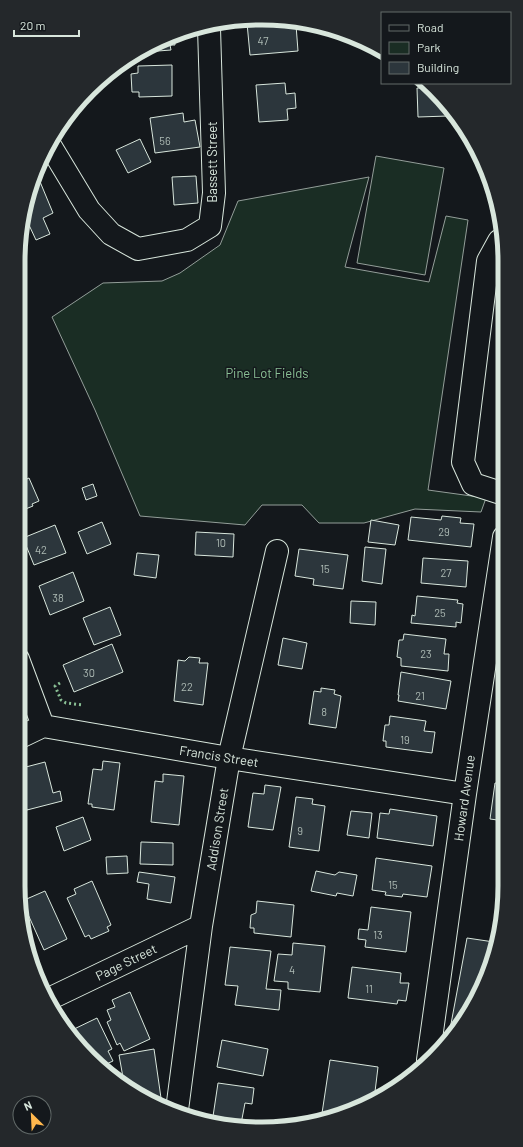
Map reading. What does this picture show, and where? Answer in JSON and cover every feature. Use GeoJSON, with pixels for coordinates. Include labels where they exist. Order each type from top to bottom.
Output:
{"type":"FeatureCollection","features":[{"type":"Feature","properties":{"kind":"street","name":"Bassett Street"},"geometry":{"type":"LineString","coordinates":[[53,150],[88,210],[111,234],[138,249],[188,240],[210,226],[214,193],[209,31]]}},
{"type":"Feature","properties":{"kind":"street"},"geometry":{"type":"LineString","coordinates":[[497,245],[488,261],[463,462],[473,484],[498,492]]}},
{"type":"Feature","properties":{"kind":"street","name":"Addison Street"},"geometry":{"type":"LineString","coordinates":[[177,1106],[201,926],[229,758],[277,551]]}},
{"type":"Feature","properties":{"kind":"street","name":"Howard Avenue"},"geometry":{"type":"LineString","coordinates":[[429,1053],[465,794],[498,577]]}},
{"type":"Feature","properties":{"kind":"street"},"geometry":{"type":"LineString","coordinates":[[25,678],[43,726],[25,735]]}},
{"type":"Feature","properties":{"kind":"street","name":"Francis Street"},"geometry":{"type":"LineString","coordinates":[[43,726],[229,758],[465,794]]}},
{"type":"Feature","properties":{"kind":"street","name":"Page Street"},"geometry":{"type":"LineString","coordinates":[[53,997],[201,926]]}},
{"type":"Feature","properties":{"kind":"green space"},"geometry":{"type":"Polygon","coordinates":[[[376,156],[444,168],[425,275],[357,263],[376,156]]]}},
{"type":"Feature","properties":{"kind":"green space","name":"Pine Lot Fields"},"geometry":{"type":"Polygon","coordinates":[[[369,177],[345,267],[429,282],[446,216],[468,220],[428,490],[486,498],[481,512],[415,509],[364,523],[319,523],[302,505],[262,505],[245,525],[140,516],[95,410],[52,317],[103,283],[162,281],[180,273],[220,245],[238,201],[369,177]]]}},
{"type":"Feature","properties":{"kind":"building"},"geometry":{"type":"Polygon","coordinates":[[[262,25],[296,28],[298,51],[250,55],[247,26],[262,25]]]}},
{"type":"Feature","properties":{"kind":"building"},"geometry":{"type":"Polygon","coordinates":[[[175,42],[175,45],[170,45],[171,50],[153,51],[175,42]]]}},
{"type":"Feature","properties":{"kind":"building"},"geometry":{"type":"Polygon","coordinates":[[[172,65],[172,96],[139,97],[139,92],[132,92],[131,74],[138,73],[138,66],[172,65]]]}},
{"type":"Feature","properties":{"kind":"building"},"geometry":{"type":"Polygon","coordinates":[[[285,83],[286,94],[295,93],[296,108],[287,109],[288,120],[259,122],[256,85],[285,83]]]}},
{"type":"Feature","properties":{"kind":"building"},"geometry":{"type":"Polygon","coordinates":[[[417,88],[422,88],[429,94],[447,116],[418,117],[417,88]]]}},
{"type":"Feature","properties":{"kind":"building"},"geometry":{"type":"Polygon","coordinates":[[[183,113],[184,122],[195,120],[200,147],[155,153],[150,118],[183,113]]]}},
{"type":"Feature","properties":{"kind":"building"},"geometry":{"type":"Polygon","coordinates":[[[140,139],[151,162],[128,173],[116,150],[140,139]]]}},
{"type":"Feature","properties":{"kind":"building"},"geometry":{"type":"Polygon","coordinates":[[[196,176],[198,203],[174,205],[172,177],[196,176]]]}},
{"type":"Feature","properties":{"kind":"building"},"geometry":{"type":"Polygon","coordinates":[[[40,181],[53,213],[43,218],[50,234],[36,240],[29,225],[33,200],[40,181]]]}},
{"type":"Feature","properties":{"kind":"building"},"geometry":{"type":"Polygon","coordinates":[[[29,478],[39,501],[32,504],[33,506],[25,509],[25,480],[29,478]]]}},
{"type":"Feature","properties":{"kind":"building"},"geometry":{"type":"Polygon","coordinates":[[[93,484],[97,496],[86,500],[82,488],[93,484]]]}},
{"type":"Feature","properties":{"kind":"building"},"geometry":{"type":"Polygon","coordinates":[[[442,516],[461,518],[460,523],[474,524],[471,547],[408,540],[411,517],[441,520],[442,516]]]}},
{"type":"Feature","properties":{"kind":"building"},"geometry":{"type":"Polygon","coordinates":[[[371,520],[399,525],[395,545],[368,542],[371,520]]]}},
{"type":"Feature","properties":{"kind":"building"},"geometry":{"type":"Polygon","coordinates":[[[102,522],[111,544],[87,554],[78,532],[102,522]]]}},
{"type":"Feature","properties":{"kind":"building"},"geometry":{"type":"Polygon","coordinates":[[[55,525],[66,553],[34,565],[25,543],[25,537],[55,525]]]}},
{"type":"Feature","properties":{"kind":"building"},"geometry":{"type":"Polygon","coordinates":[[[196,532],[234,534],[233,557],[195,555],[196,532]]]}},
{"type":"Feature","properties":{"kind":"building"},"geometry":{"type":"Polygon","coordinates":[[[365,547],[386,549],[382,584],[362,581],[365,547]]]}},
{"type":"Feature","properties":{"kind":"building"},"geometry":{"type":"Polygon","coordinates":[[[299,549],[348,555],[343,589],[313,585],[314,579],[295,576],[299,549]]]}},
{"type":"Feature","properties":{"kind":"building"},"geometry":{"type":"Polygon","coordinates":[[[137,553],[159,555],[156,578],[134,575],[137,553]]]}},
{"type":"Feature","properties":{"kind":"building"},"geometry":{"type":"Polygon","coordinates":[[[423,558],[468,561],[466,587],[421,583],[423,558]]]}},
{"type":"Feature","properties":{"kind":"building"},"geometry":{"type":"Polygon","coordinates":[[[73,572],[84,601],[50,615],[39,586],[73,572]]]}},
{"type":"Feature","properties":{"kind":"building"},"geometry":{"type":"Polygon","coordinates":[[[417,596],[458,600],[457,603],[463,604],[461,623],[456,622],[456,627],[411,623],[412,615],[415,616],[417,596]]]}},
{"type":"Feature","properties":{"kind":"building"},"geometry":{"type":"Polygon","coordinates":[[[351,601],[376,602],[375,625],[350,623],[351,601]]]}},
{"type":"Feature","properties":{"kind":"building"},"geometry":{"type":"Polygon","coordinates":[[[110,607],[121,635],[94,645],[83,618],[110,607]]]}},
{"type":"Feature","properties":{"kind":"building"},"geometry":{"type":"Polygon","coordinates":[[[404,634],[446,639],[444,654],[449,654],[448,671],[401,666],[401,658],[397,657],[399,640],[403,640],[404,634]]]}},
{"type":"Feature","properties":{"kind":"building"},"geometry":{"type":"Polygon","coordinates":[[[283,638],[307,643],[302,669],[278,665],[283,638]]]}},
{"type":"Feature","properties":{"kind":"building"},"geometry":{"type":"Polygon","coordinates":[[[112,644],[123,672],[74,692],[63,665],[112,644]]]}},
{"type":"Feature","properties":{"kind":"building"},"geometry":{"type":"Polygon","coordinates":[[[189,657],[200,658],[199,663],[208,663],[203,705],[174,701],[178,660],[185,661],[189,657]]]}},
{"type":"Feature","properties":{"kind":"building"},"geometry":{"type":"Polygon","coordinates":[[[401,672],[451,681],[446,709],[398,701],[401,672]]]}},
{"type":"Feature","properties":{"kind":"building"},"geometry":{"type":"Polygon","coordinates":[[[321,688],[335,690],[334,694],[341,696],[336,728],[309,724],[314,691],[321,692],[321,688]]]}},
{"type":"Feature","properties":{"kind":"building"},"geometry":{"type":"Polygon","coordinates":[[[390,716],[426,721],[424,731],[435,732],[432,753],[386,747],[386,741],[383,741],[385,725],[389,725],[390,716]]]}},
{"type":"Feature","properties":{"kind":"building"},"geometry":{"type":"Polygon","coordinates":[[[103,761],[120,763],[114,810],[92,807],[92,804],[88,804],[93,769],[102,770],[103,761]]]}},
{"type":"Feature","properties":{"kind":"building"},"geometry":{"type":"Polygon","coordinates":[[[45,762],[53,793],[60,791],[62,801],[27,810],[25,803],[25,767],[45,762]]]}},
{"type":"Feature","properties":{"kind":"building"},"geometry":{"type":"Polygon","coordinates":[[[163,774],[184,776],[179,825],[151,822],[155,781],[163,782],[163,774]]]}},
{"type":"Feature","properties":{"kind":"building"},"geometry":{"type":"Polygon","coordinates":[[[495,783],[498,783],[498,820],[490,819],[495,783]]]}},
{"type":"Feature","properties":{"kind":"building"},"geometry":{"type":"Polygon","coordinates":[[[265,785],[281,787],[273,830],[248,827],[253,793],[264,794],[265,785]]]}},
{"type":"Feature","properties":{"kind":"building"},"geometry":{"type":"Polygon","coordinates":[[[296,797],[313,799],[312,804],[325,806],[319,851],[289,847],[296,797]]]}},
{"type":"Feature","properties":{"kind":"building"},"geometry":{"type":"Polygon","coordinates":[[[390,809],[437,816],[433,846],[377,838],[380,813],[389,814],[390,809]]]}},
{"type":"Feature","properties":{"kind":"building"},"geometry":{"type":"Polygon","coordinates":[[[351,811],[372,813],[369,838],[347,835],[351,811]]]}},
{"type":"Feature","properties":{"kind":"building"},"geometry":{"type":"Polygon","coordinates":[[[83,817],[91,840],[64,851],[56,827],[83,817]]]}},
{"type":"Feature","properties":{"kind":"building"},"geometry":{"type":"Polygon","coordinates":[[[141,842],[173,843],[173,865],[140,864],[141,842]]]}},
{"type":"Feature","properties":{"kind":"building"},"geometry":{"type":"Polygon","coordinates":[[[127,856],[128,873],[107,874],[106,857],[127,856]]]}},
{"type":"Feature","properties":{"kind":"building"},"geometry":{"type":"Polygon","coordinates":[[[376,858],[432,866],[427,897],[403,894],[402,897],[385,895],[386,892],[372,890],[376,858]]]}},
{"type":"Feature","properties":{"kind":"building"},"geometry":{"type":"Polygon","coordinates":[[[316,871],[335,875],[339,872],[357,875],[353,896],[337,893],[336,896],[311,891],[316,871]]]}},
{"type":"Feature","properties":{"kind":"building"},"geometry":{"type":"Polygon","coordinates":[[[139,872],[175,877],[171,903],[147,899],[149,884],[137,882],[139,872]]]}},
{"type":"Feature","properties":{"kind":"building"},"geometry":{"type":"Polygon","coordinates":[[[92,881],[111,925],[107,927],[109,931],[91,939],[89,935],[85,937],[67,898],[76,894],[74,889],[92,881]]]}},
{"type":"Feature","properties":{"kind":"building"},"geometry":{"type":"Polygon","coordinates":[[[45,891],[67,939],[44,950],[27,911],[26,899],[45,891]]]}},
{"type":"Feature","properties":{"kind":"building"},"geometry":{"type":"Polygon","coordinates":[[[257,901],[294,905],[291,937],[254,933],[254,928],[250,928],[251,915],[256,913],[257,901]]]}},
{"type":"Feature","properties":{"kind":"building"},"geometry":{"type":"Polygon","coordinates":[[[371,907],[411,912],[406,952],[365,947],[366,940],[358,939],[359,929],[368,930],[371,907]]]}},
{"type":"Feature","properties":{"kind":"building"},"geometry":{"type":"Polygon","coordinates":[[[467,938],[491,942],[474,990],[450,1027],[467,938]]]}},
{"type":"Feature","properties":{"kind":"building"},"geometry":{"type":"Polygon","coordinates":[[[293,943],[325,946],[320,992],[288,989],[288,982],[274,981],[278,954],[292,955],[293,943]]]}},
{"type":"Feature","properties":{"kind":"building"},"geometry":{"type":"Polygon","coordinates":[[[230,947],[271,951],[266,989],[281,990],[279,1010],[235,1005],[238,986],[225,985],[230,947]]]}},
{"type":"Feature","properties":{"kind":"building"},"geometry":{"type":"Polygon","coordinates":[[[352,967],[401,973],[400,983],[409,983],[406,1001],[398,1000],[397,1004],[348,998],[352,967]]]}},
{"type":"Feature","properties":{"kind":"building"},"geometry":{"type":"Polygon","coordinates":[[[130,992],[150,1039],[124,1051],[120,1043],[117,1045],[107,1022],[111,1020],[107,1010],[115,1007],[112,1000],[130,992]]]}},
{"type":"Feature","properties":{"kind":"building"},"geometry":{"type":"Polygon","coordinates":[[[97,1018],[112,1049],[108,1051],[113,1061],[107,1064],[94,1053],[74,1029],[97,1018]]]}},
{"type":"Feature","properties":{"kind":"building"},"geometry":{"type":"Polygon","coordinates":[[[222,1040],[268,1049],[263,1076],[217,1067],[222,1040]]]}},
{"type":"Feature","properties":{"kind":"building"},"geometry":{"type":"Polygon","coordinates":[[[154,1049],[161,1100],[123,1077],[119,1055],[154,1049]]]}},
{"type":"Feature","properties":{"kind":"building"},"geometry":{"type":"Polygon","coordinates":[[[330,1060],[378,1067],[375,1093],[352,1104],[322,1114],[330,1060]]]}},
{"type":"Feature","properties":{"kind":"building"},"geometry":{"type":"Polygon","coordinates":[[[218,1083],[254,1088],[252,1104],[245,1103],[242,1121],[213,1117],[218,1083]]]}},
{"type":"Feature","properties":{"kind":"hedge"},"geometry":{"type":"LineString","coordinates":[[60,683],[55,686],[61,700],[66,703],[83,705]]}}]}
